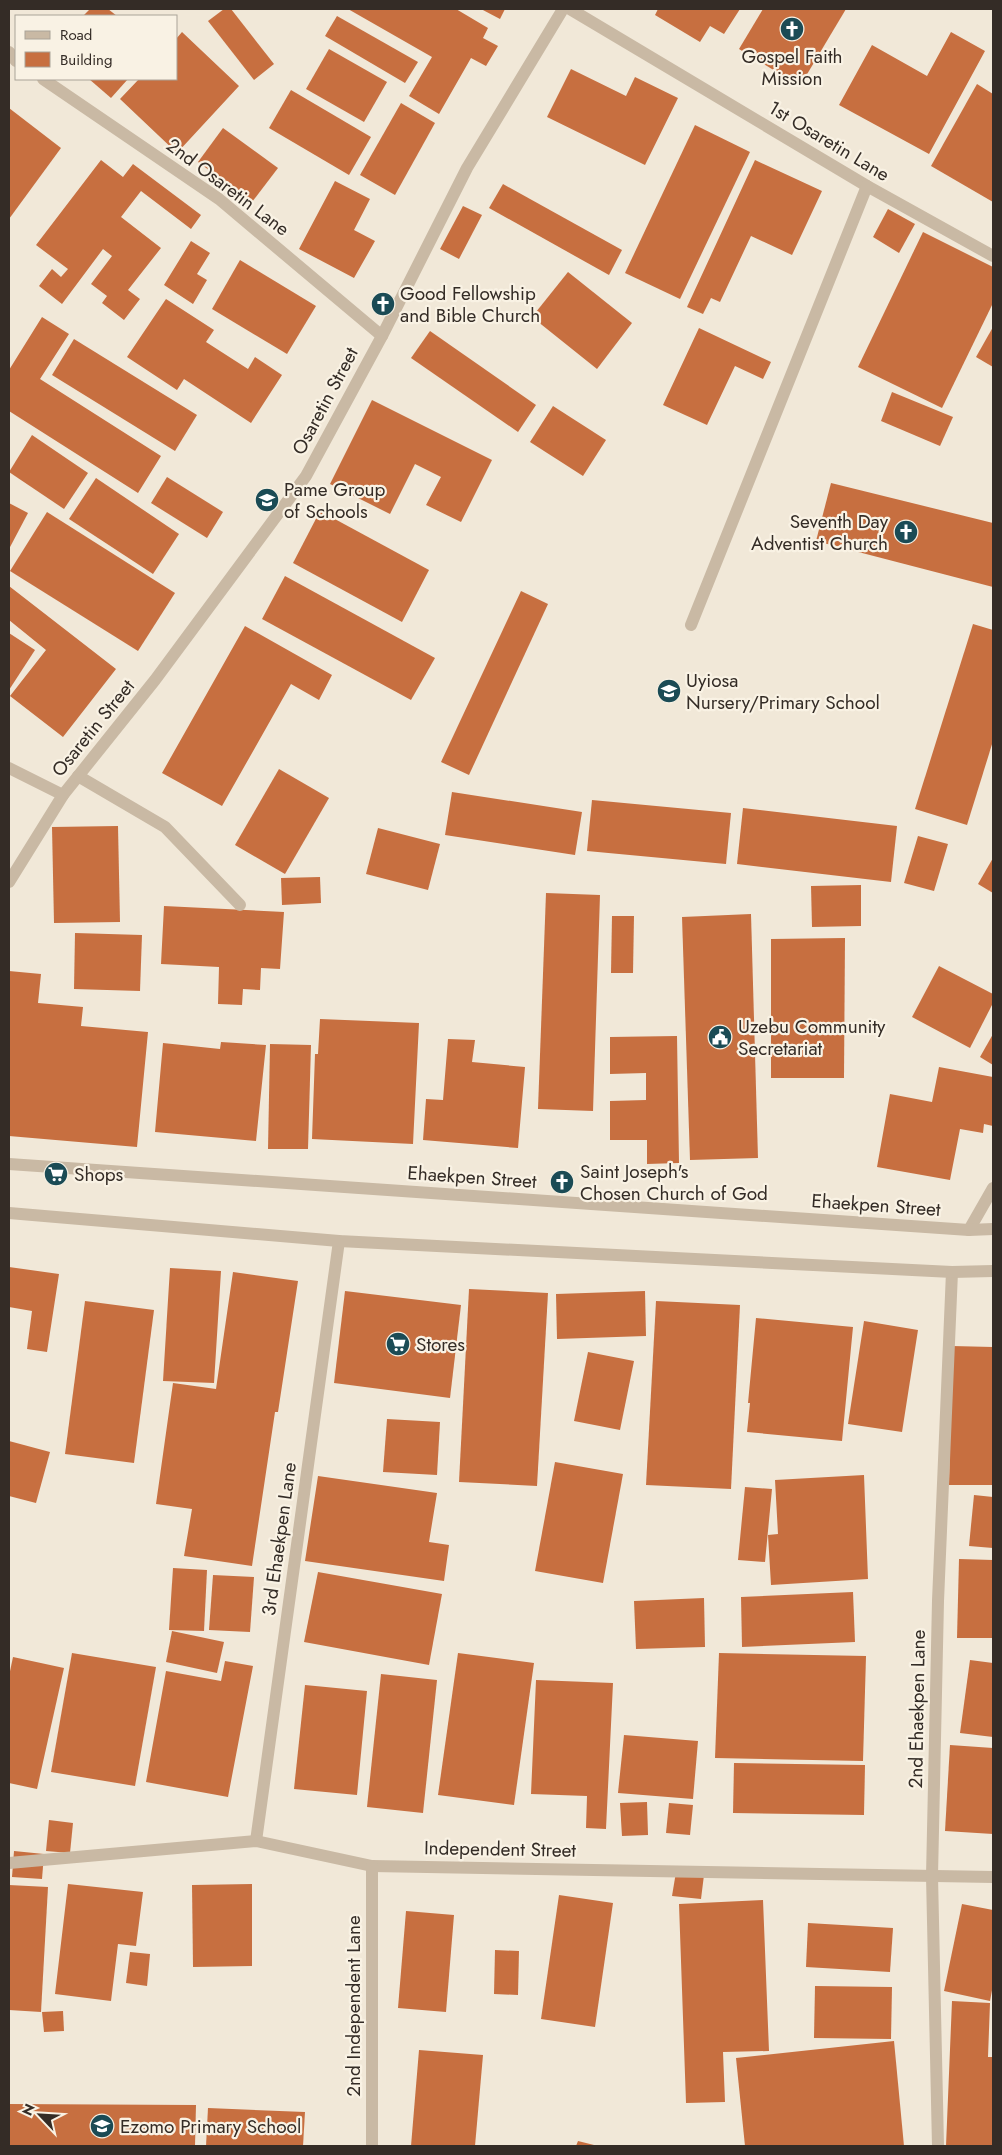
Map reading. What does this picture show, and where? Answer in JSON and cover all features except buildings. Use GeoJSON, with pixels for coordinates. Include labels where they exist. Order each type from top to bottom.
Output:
{"type":"FeatureCollection","features":[{"type":"Feature","properties":{"kind":"street","name":"Osaretin Street"},"geometry":{"type":"LineString","coordinates":[[9,882],[63,795],[155,680],[306,476],[382,336],[467,168],[563,9]]}},
{"type":"Feature","properties":{"kind":"street","name":"1st Osaretin Lane"},"geometry":{"type":"LineString","coordinates":[[570,9],[867,186],[993,256]]}},
{"type":"Feature","properties":{"kind":"street","name":"2nd Osaretin Lane"},"geometry":{"type":"LineString","coordinates":[[44,80],[219,199],[382,336]]}},
{"type":"Feature","properties":{"kind":"street"},"geometry":{"type":"LineString","coordinates":[[691,625],[867,186]]}},
{"type":"Feature","properties":{"kind":"street"},"geometry":{"type":"LineString","coordinates":[[9,768],[63,795]]}},
{"type":"Feature","properties":{"kind":"street"},"geometry":{"type":"LineString","coordinates":[[78,776],[165,827],[240,905]]}},
{"type":"Feature","properties":{"kind":"street","name":"Ehaekpen Street"},"geometry":{"type":"LineString","coordinates":[[9,1164],[969,1230],[993,1229]]}},
{"type":"Feature","properties":{"kind":"street"},"geometry":{"type":"LineString","coordinates":[[969,1230],[993,1188]]}},
{"type":"Feature","properties":{"kind":"street"},"geometry":{"type":"LineString","coordinates":[[9,1213],[339,1241],[952,1272],[993,1271]]}},
{"type":"Feature","properties":{"kind":"street","name":"3rd Ehaekpen Lane"},"geometry":{"type":"LineString","coordinates":[[256,1841],[339,1241]]}},
{"type":"Feature","properties":{"kind":"street","name":"2nd Ehaekpen Lane"},"geometry":{"type":"LineString","coordinates":[[938,2146],[932,1876],[938,1601],[952,1272]]}},
{"type":"Feature","properties":{"kind":"street","name":"Independent Street"},"geometry":{"type":"LineString","coordinates":[[9,1862],[256,1841],[372,1866],[993,1877]]}},
{"type":"Feature","properties":{"kind":"street","name":"2nd Independent Lane"},"geometry":{"type":"LineString","coordinates":[[372,1866],[372,2146]]}},
{"type":"Feature","properties":{"kind":"place","name":"Gospel Faith Mission"},"geometry":{"type":"Point","coordinates":[792,29]}},
{"type":"Feature","properties":{"kind":"place","name":"Good Fellowship and Bible Church"},"geometry":{"type":"Point","coordinates":[383,304]}},
{"type":"Feature","properties":{"kind":"place","name":"Pame Group of Schools"},"geometry":{"type":"Point","coordinates":[267,500]}},
{"type":"Feature","properties":{"kind":"place","name":"Seventh Day Adventist Church"},"geometry":{"type":"Point","coordinates":[906,532]}},
{"type":"Feature","properties":{"kind":"place","name":"Uyiosa Nursery/Primary School"},"geometry":{"type":"Point","coordinates":[669,691]}},
{"type":"Feature","properties":{"kind":"place","name":"Uzebu Community Secretariat"},"geometry":{"type":"Point","coordinates":[720,1037]}},
{"type":"Feature","properties":{"kind":"place","name":"Shops"},"geometry":{"type":"Point","coordinates":[56,1174]}},
{"type":"Feature","properties":{"kind":"place","name":"Saint Joseph's Chosen Church of God"},"geometry":{"type":"Point","coordinates":[562,1182]}},
{"type":"Feature","properties":{"kind":"place","name":"Stores"},"geometry":{"type":"Point","coordinates":[398,1344]}},
{"type":"Feature","properties":{"kind":"place","name":"Ezomo Primary School"},"geometry":{"type":"Point","coordinates":[102,2126]}}]}
